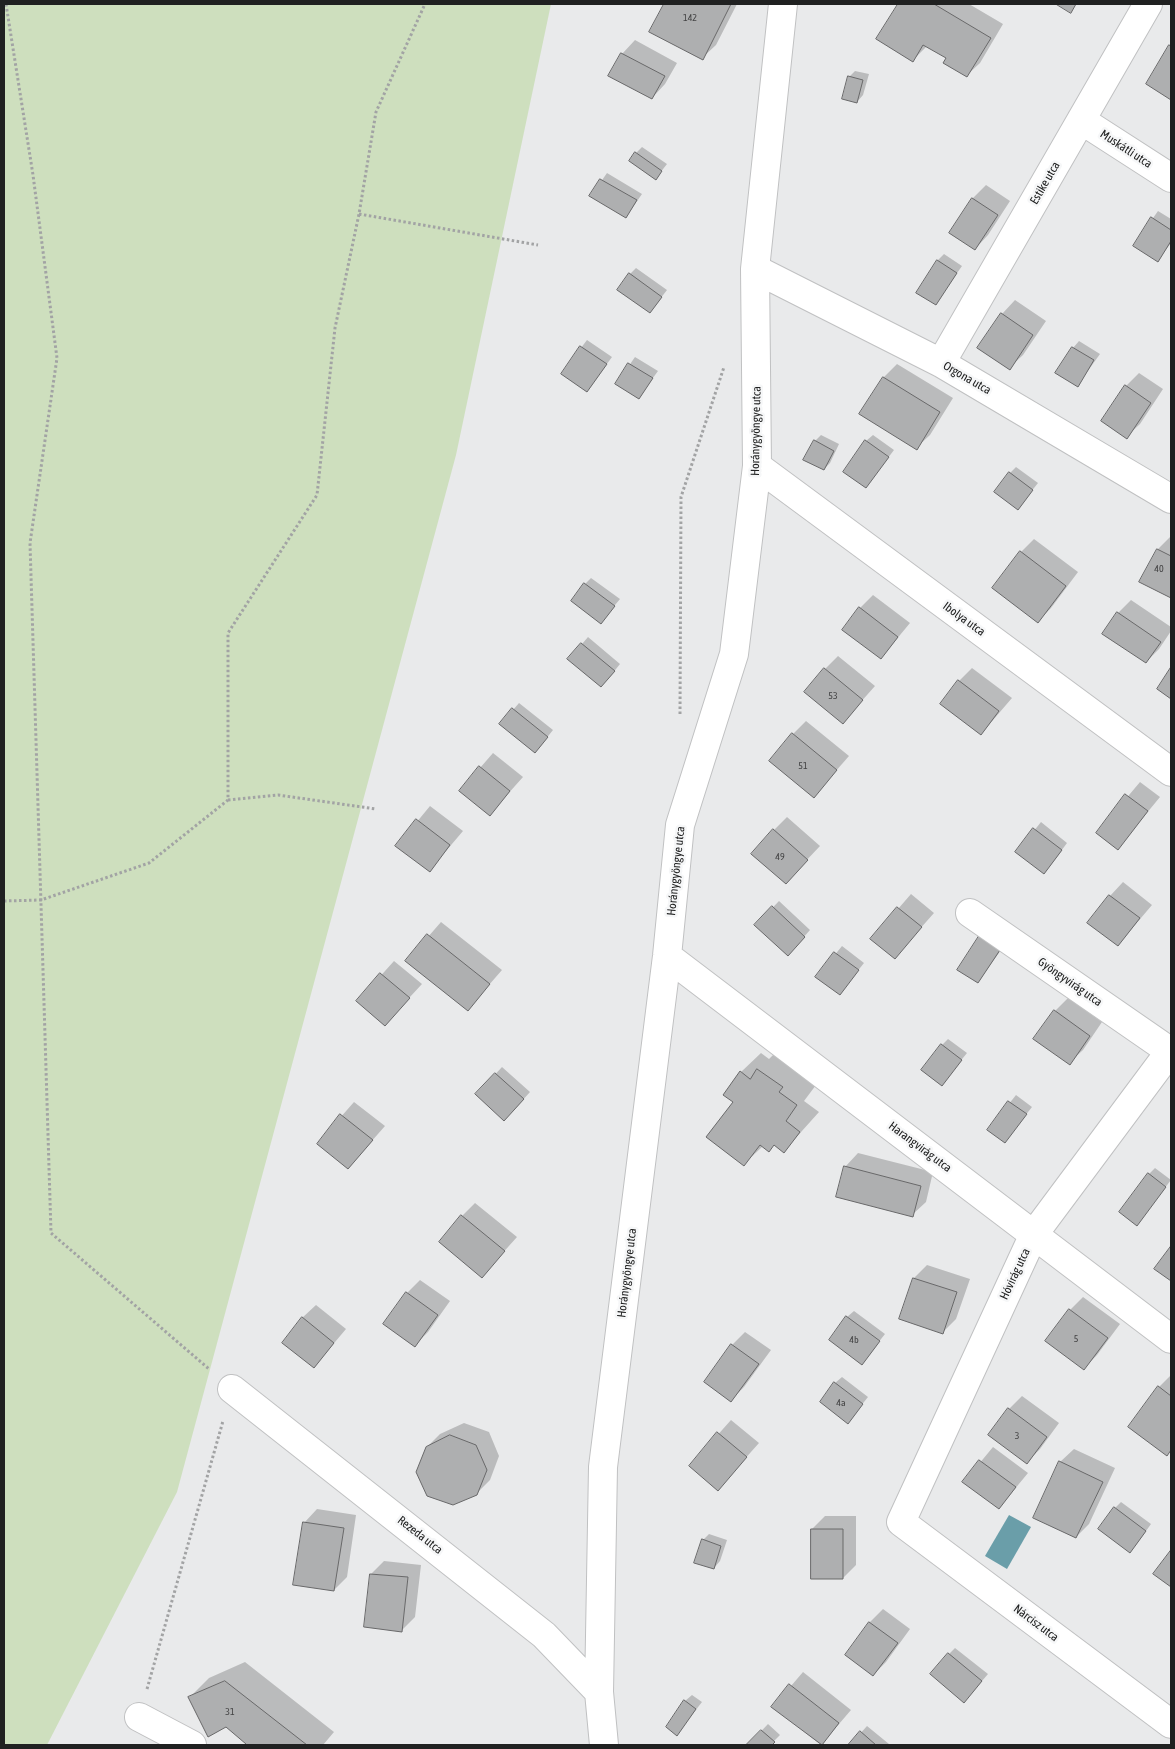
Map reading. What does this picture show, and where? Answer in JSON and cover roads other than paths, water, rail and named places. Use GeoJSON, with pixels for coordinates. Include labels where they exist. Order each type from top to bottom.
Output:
{"type":"FeatureCollection","features":[{"type":"Feature","properties":{"kind":"street","name":"Horánygyöngye utca"},"geometry":{"type":"LineString","coordinates":[[610,1740],[599,1692],[603,1467],[668,956],[680,826],[734,654],[757,466],[755,269],[783,4]]}},
{"type":"Feature","properties":{"kind":"street","name":"Estike utca"},"geometry":{"type":"LineString","coordinates":[[941,363],[1148,4]]}},
{"type":"Feature","properties":{"kind":"street","name":"Muskátli utca"},"geometry":{"type":"LineString","coordinates":[[1081,120],[1171,178]]}},
{"type":"Feature","properties":{"kind":"street","name":"Orgona utca"},"geometry":{"type":"LineString","coordinates":[[755,269],[941,363],[1171,499]]}},
{"type":"Feature","properties":{"kind":"street","name":"Ibolya utca"},"geometry":{"type":"LineString","coordinates":[[757,466],[1171,772]]}},
{"type":"Feature","properties":{"kind":"street","name":"Gyöngyvirág utca"},"geometry":{"type":"LineString","coordinates":[[970,913],[1171,1051]]}},
{"type":"Feature","properties":{"kind":"street","name":"Harangvirág utca"},"geometry":{"type":"LineString","coordinates":[[668,956],[1171,1339]]}},
{"type":"Feature","properties":{"kind":"street","name":"Hóvirág utca"},"geometry":{"type":"LineString","coordinates":[[901,1522],[1034,1234],[1171,1051]]}},
{"type":"Feature","properties":{"kind":"street","name":"Rezeda utca"},"geometry":{"type":"LineString","coordinates":[[232,1389],[536,1628],[599,1692]]}},
{"type":"Feature","properties":{"kind":"street","name":"Nárcisz utca"},"geometry":{"type":"LineString","coordinates":[[901,1522],[1171,1724]]}},
{"type":"Feature","properties":{"kind":"street"},"geometry":{"type":"LineString","coordinates":[[139,1717],[192,1745]]}},
{"type":"Feature","properties":{"kind":"water"},"geometry":{"type":"Polygon","coordinates":[[[1009,1515],[1031,1527],[1007,1569],[985,1556],[1009,1515]]]}}]}
